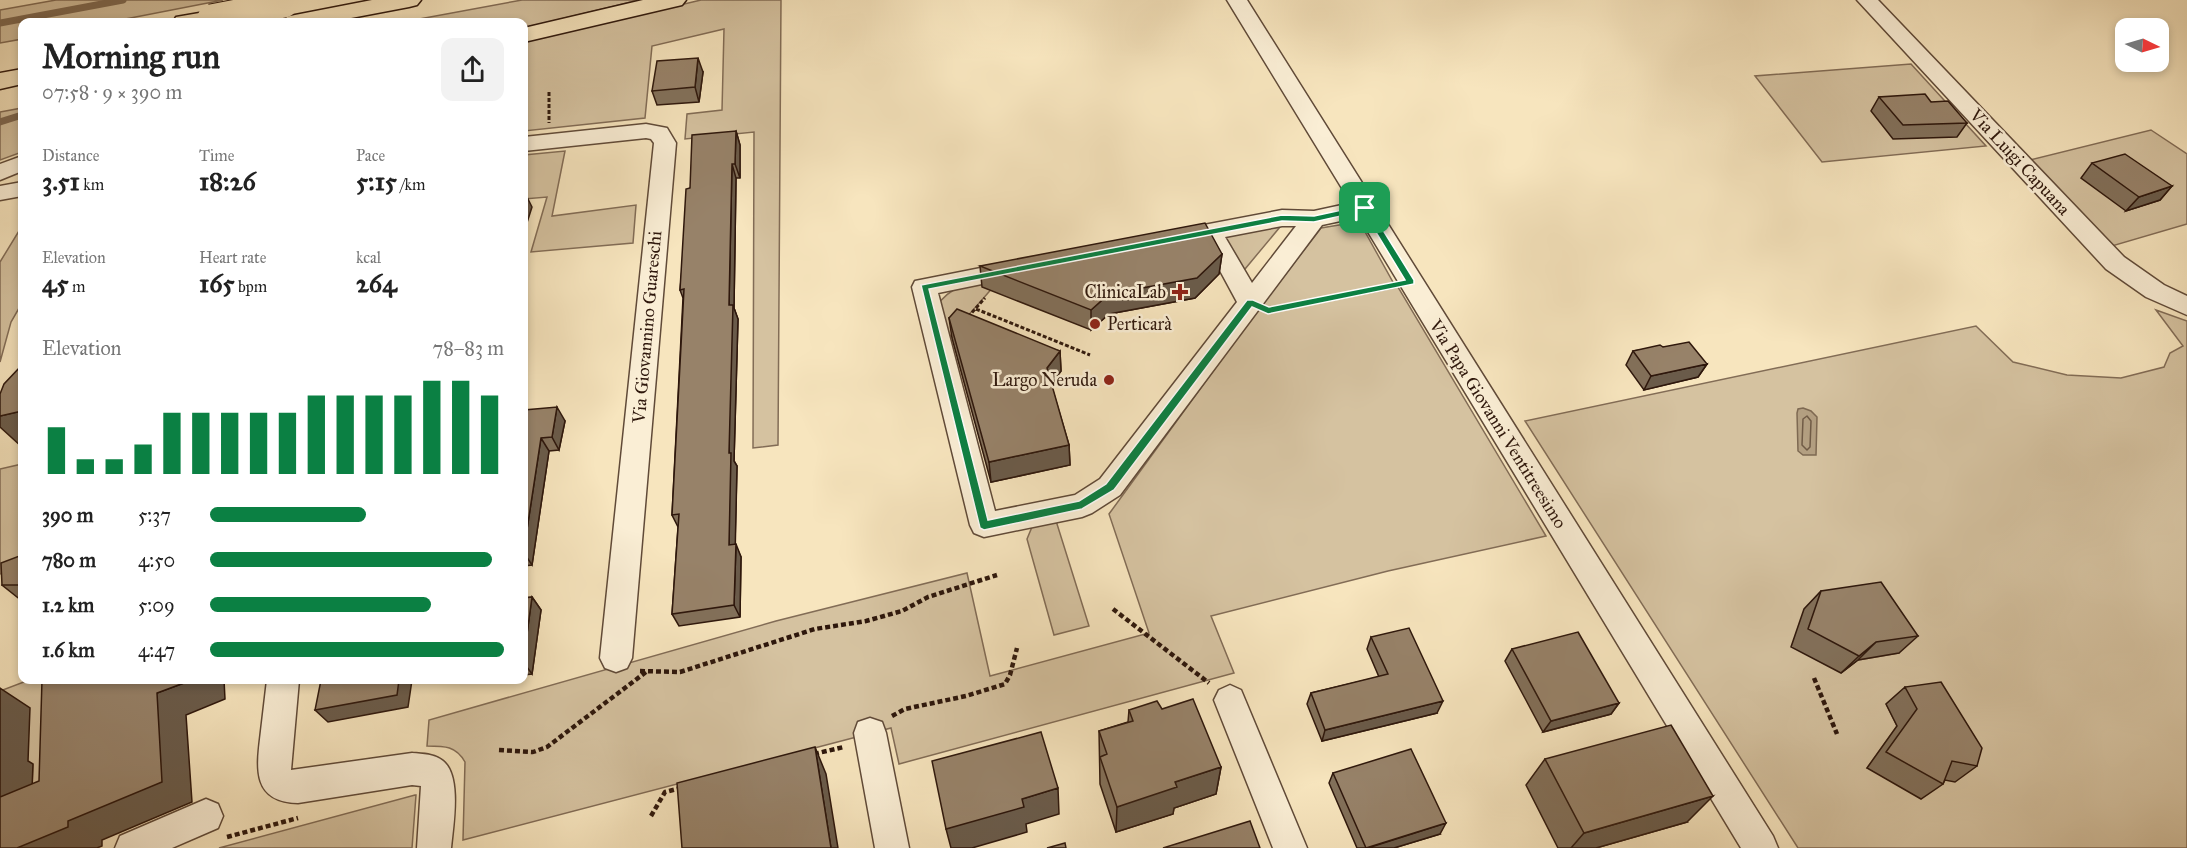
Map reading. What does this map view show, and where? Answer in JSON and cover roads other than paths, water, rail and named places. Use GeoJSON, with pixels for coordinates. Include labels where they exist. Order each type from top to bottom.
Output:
{"type":"FeatureCollection","features":[{"type":"Feature","properties":{"kind":"main road"},"geometry":{"type":"LineString","coordinates":[[219,18],[237,0]]}},
{"type":"Feature","properties":{"kind":"main road"},"geometry":{"type":"LineString","coordinates":[[240,18],[252,0]]}},
{"type":"Feature","properties":{"kind":"main road"},"geometry":{"type":"LineString","coordinates":[[231,18],[294,9],[409,0]]}},
{"type":"Feature","properties":{"kind":"main road"},"geometry":{"type":"LineString","coordinates":[[528,34],[674,0]]}},
{"type":"Feature","properties":{"kind":"main road"},"geometry":{"type":"LineString","coordinates":[[0,58],[18,55]]}},
{"type":"Feature","properties":{"kind":"main road"},"geometry":{"type":"LineString","coordinates":[[0,81],[18,78]]}},
{"type":"Feature","properties":{"kind":"street","name":"Via Papa Giovanni Ventitreesimo"},"geometry":{"type":"LineString","coordinates":[[1236,0],[1761,848]]}},
{"type":"Feature","properties":{"kind":"street","name":"Via Luigi Capuana"},"geometry":{"type":"LineString","coordinates":[[1867,0],[2115,263],[2155,291],[2187,306]]}},
{"type":"Feature","properties":{"kind":"street","name":"Via Giovannino Guareschi"},"geometry":{"type":"LineString","coordinates":[[534,142],[646,131],[659,134],[665,144],[616,658]]}},
{"type":"Feature","properties":{"kind":"street"},"geometry":{"type":"LineString","coordinates":[[0,173],[18,165]]}},
{"type":"Feature","properties":{"kind":"street"},"geometry":{"type":"LineString","coordinates":[[0,181],[18,174]]}},
{"type":"Feature","properties":{"kind":"street"},"geometry":{"type":"LineString","coordinates":[[0,193],[18,190]]}},
{"type":"Feature","properties":{"kind":"street"},"geometry":{"type":"LineString","coordinates":[[1155,242],[1282,218],[1314,219],[1365,208]]}},
{"type":"Feature","properties":{"kind":"street"},"geometry":{"type":"LineString","coordinates":[[1043,264],[924,287],[984,525],[1082,505],[1110,487],[1314,219]]}},
{"type":"Feature","properties":{"kind":"street"},"geometry":{"type":"LineString","coordinates":[[1211,232],[1250,302]]}},
{"type":"Feature","properties":{"kind":"street"},"geometry":{"type":"LineString","coordinates":[[284,684],[273,770],[275,778],[281,785],[298,788],[412,769],[430,771],[436,777],[438,787],[434,848]]}},
{"type":"Feature","properties":{"kind":"street"},"geometry":{"type":"LineString","coordinates":[[1230,700],[1290,848]]}},
{"type":"Feature","properties":{"kind":"street"},"geometry":{"type":"LineString","coordinates":[[870,736],[892,848]]}},
{"type":"Feature","properties":{"kind":"street"},"geometry":{"type":"LineString","coordinates":[[132,848],[214,827]]}},
{"type":"Feature","properties":{"kind":"water"},"geometry":{"type":"Polygon","coordinates":[[[1798,409],[1811,411],[1817,417],[1816,455],[1803,455],[1798,451],[1797,413],[1798,409]]]}},
{"type":"Feature","properties":{"kind":"waterway"},"geometry":{"type":"LineString","coordinates":[[27,18],[123,0]]}},
{"type":"Feature","properties":{"kind":"waterway"},"geometry":{"type":"LineString","coordinates":[[0,23],[18,20]]}},
{"type":"Feature","properties":{"kind":"waterway"},"geometry":{"type":"LineString","coordinates":[[0,122],[18,116]]}},
{"type":"Feature","properties":{"kind":"place","name":"ClinicaLab"},"geometry":{"type":"Point","coordinates":[1180,292]}},
{"type":"Feature","properties":{"kind":"place","name":"Perticarà"},"geometry":{"type":"Point","coordinates":[1095,324]}},
{"type":"Feature","properties":{"kind":"place","name":"Largo Neruda"},"geometry":{"type":"Point","coordinates":[1109,380]}}]}
